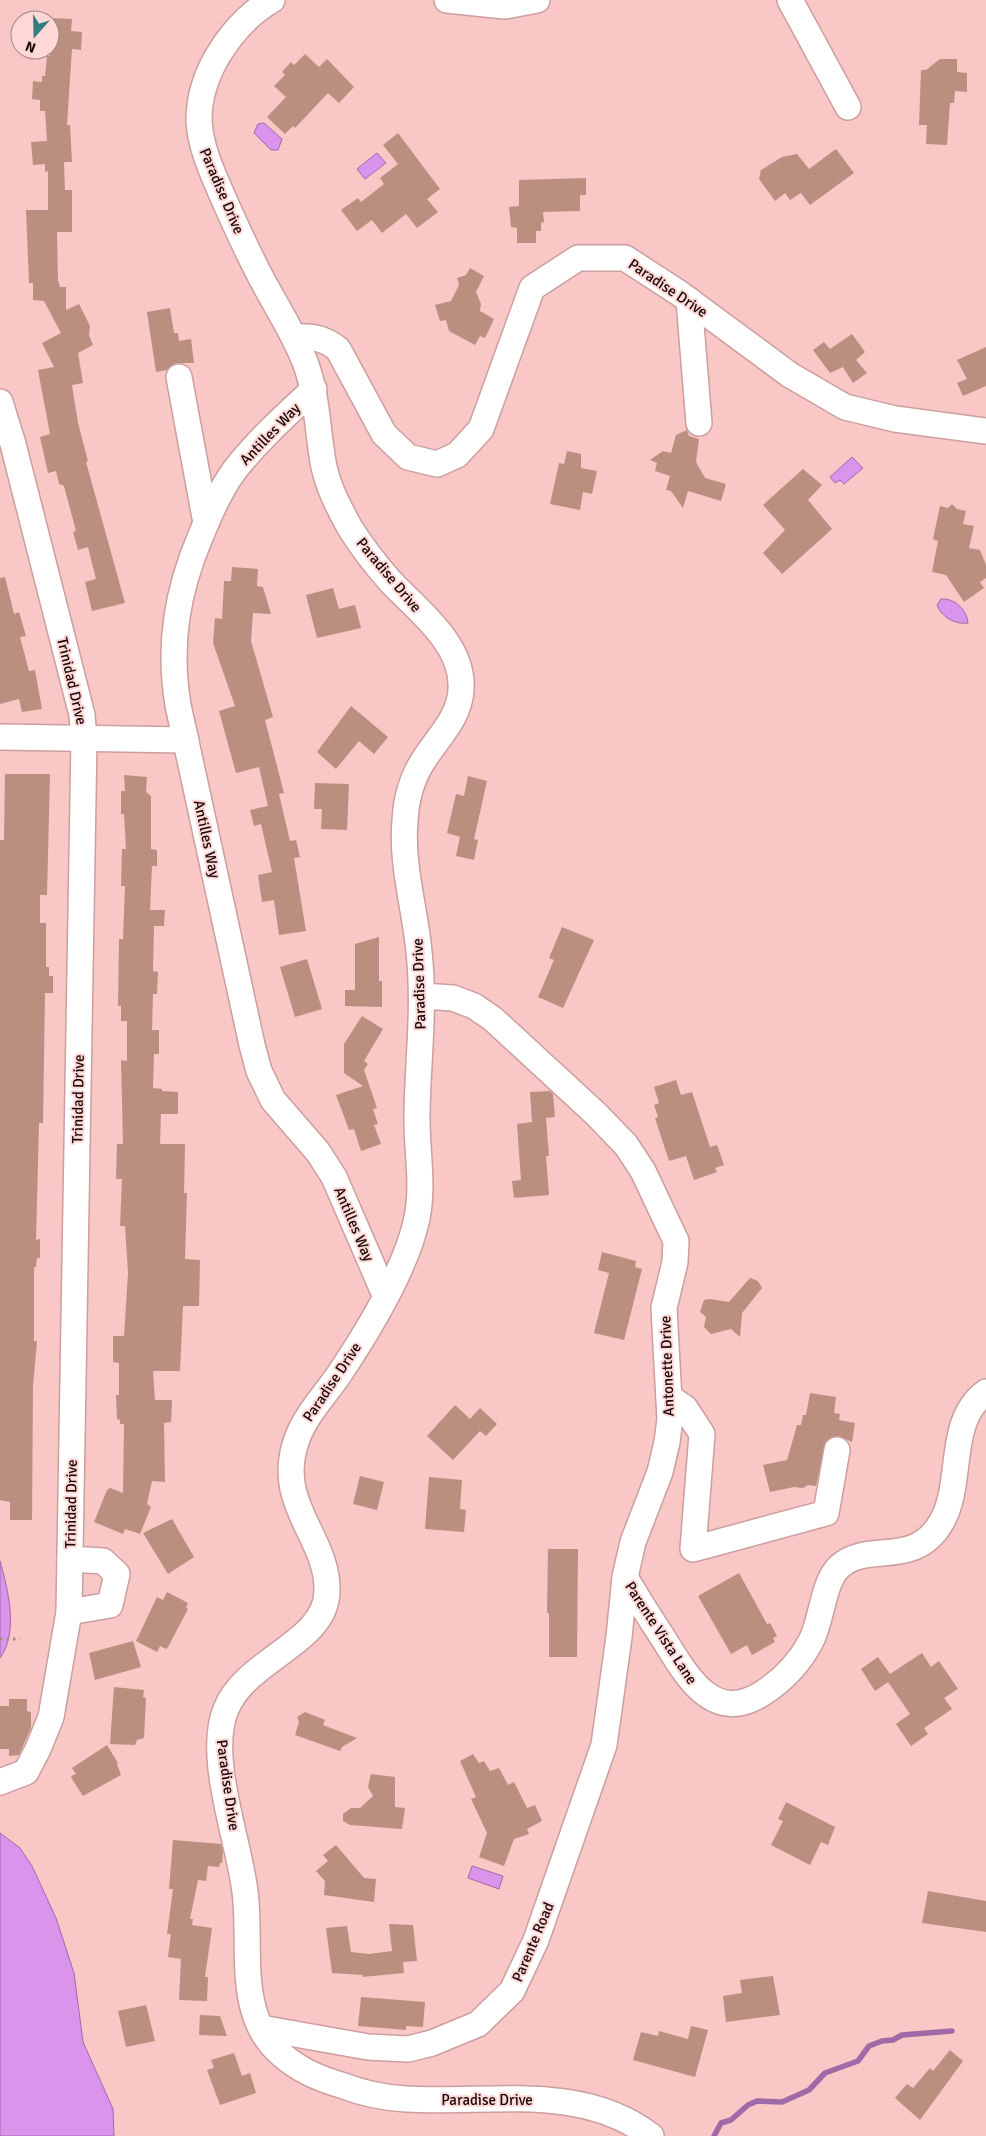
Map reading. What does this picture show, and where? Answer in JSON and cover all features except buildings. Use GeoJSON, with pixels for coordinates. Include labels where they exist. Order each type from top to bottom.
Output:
{"type":"FeatureCollection","features":[{"type":"Feature","properties":{"kind":"street","name":"Paradise Drive"},"geometry":{"type":"LineString","coordinates":[[272,0],[244,20],[217,57],[203,89],[199,122],[202,145],[220,191],[257,270],[294,337],[314,389],[324,467],[337,504],[368,554],[449,645],[461,677],[457,708],[446,729],[418,768],[405,812],[404,850],[418,942],[422,996],[417,1118],[419,1203],[411,1240],[386,1295],[347,1362],[306,1419],[294,1446],[291,1466],[293,1491],[300,1515],[324,1567],[327,1586],[325,1604],[318,1620],[305,1633],[259,1667],[238,1688],[227,1705],[221,1724],[220,1755],[246,1896],[250,1992],[254,2012],[261,2028],[274,2047],[297,2066],[324,2079],[360,2092],[409,2099],[501,2098],[570,2103],[619,2116],[651,2136]]}},
{"type":"Feature","properties":{"kind":"street"},"geometry":{"type":"LineString","coordinates":[[448,0],[505,6],[537,0]]}},
{"type":"Feature","properties":{"kind":"street"},"geometry":{"type":"LineString","coordinates":[[790,0],[848,107]]}},
{"type":"Feature","properties":{"kind":"street","name":"Paradise Drive"},"geometry":{"type":"LineString","coordinates":[[294,337],[307,336],[326,340],[338,349],[384,434],[408,457],[437,464],[457,455],[481,430],[532,288],[578,258],[625,258],[689,300],[790,376],[845,407],[895,419],[986,431]]}},
{"type":"Feature","properties":{"kind":"street"},"geometry":{"type":"LineString","coordinates":[[689,300],[699,423]]}},
{"type":"Feature","properties":{"kind":"street"},"geometry":{"type":"LineString","coordinates":[[179,378],[206,523]]}},
{"type":"Feature","properties":{"kind":"street","name":"Antilles Way"},"geometry":{"type":"LineString","coordinates":[[314,389],[239,465],[225,484],[206,523],[183,582],[174,629],[173,670],[186,740],[259,1071],[281,1111],[327,1165],[386,1295]]}},
{"type":"Feature","properties":{"kind":"street","name":"Trinidad Drive"},"geometry":{"type":"LineString","coordinates":[[0,402],[13,444],[82,715],[84,739],[69,1612],[51,1717],[26,1772],[7,1779],[0,1799]]}},
{"type":"Feature","properties":{"kind":"street"},"geometry":{"type":"LineString","coordinates":[[0,737],[186,740]]}},
{"type":"Feature","properties":{"kind":"street","name":"Antonette Drive"},"geometry":{"type":"LineString","coordinates":[[422,996],[453,998],[474,1006],[493,1019],[596,1114],[626,1145],[643,1171],[676,1242],[675,1262],[664,1308],[670,1419],[660,1472],[633,1542],[625,1577],[608,1734]]}},
{"type":"Feature","properties":{"kind":"street","name":"Parente Vista Lane"},"geometry":{"type":"LineString","coordinates":[[625,1577],[686,1675],[699,1691],[708,1697],[727,1703],[760,1696],[780,1681],[804,1652],[816,1630],[832,1577],[840,1566],[864,1556],[910,1549],[926,1540],[938,1529],[949,1505],[966,1418],[975,1402],[986,1392]]}},
{"type":"Feature","properties":{"kind":"street"},"geometry":{"type":"LineString","coordinates":[[669,1397],[685,1408],[702,1434],[693,1549],[826,1513],[837,1450]]}},
{"type":"Feature","properties":{"kind":"street"},"geometry":{"type":"LineString","coordinates":[[69,1612],[110,1605],[117,1574],[103,1560],[70,1559]]}},
{"type":"Feature","properties":{"kind":"street","name":"Parente Road"},"geometry":{"type":"LineString","coordinates":[[261,2028],[396,2050],[426,2045],[478,2024],[506,1998],[525,1967],[574,1836],[608,1734]]}},
{"type":"Feature","properties":{"kind":"path"},"geometry":{"type":"LineString","coordinates":[[0,1639],[20,1639]]}},
{"type":"Feature","properties":{"kind":"shaded area"},"geometry":{"type":"Polygon","coordinates":[[[264,123],[282,139],[278,150],[271,150],[254,133],[258,124],[264,123]]]}},
{"type":"Feature","properties":{"kind":"shaded area"},"geometry":{"type":"Polygon","coordinates":[[[377,153],[386,163],[365,179],[357,169],[377,153]]]}},
{"type":"Feature","properties":{"kind":"shaded area"},"geometry":{"type":"Polygon","coordinates":[[[852,457],[863,468],[844,484],[840,480],[835,483],[830,477],[852,457]]]}},
{"type":"Feature","properties":{"kind":"shaded area"},"geometry":{"type":"Polygon","coordinates":[[[941,599],[951,600],[963,609],[968,623],[959,623],[945,616],[937,605],[941,599]]]}},
{"type":"Feature","properties":{"kind":"shaded area"},"geometry":{"type":"Polygon","coordinates":[[[0,1561],[9,1598],[10,1624],[6,1648],[0,1658],[0,1561]]]}},
{"type":"Feature","properties":{"kind":"shaded area"},"geometry":{"type":"Polygon","coordinates":[[[0,1833],[20,1848],[32,1866],[56,1918],[74,1973],[83,2042],[113,2109],[114,2136],[0,2136],[0,1833]]]}},
{"type":"Feature","properties":{"kind":"shaded area"},"geometry":{"type":"Polygon","coordinates":[[[472,1866],[503,1876],[499,1889],[468,1878],[472,1866]]]}},
{"type":"Feature","properties":{"kind":"waterway"},"geometry":{"type":"LineString","coordinates":[[714,2136],[721,2123],[731,2120],[748,2105],[757,2101],[782,2102],[809,2090],[825,2073],[858,2061],[869,2046],[882,2041],[893,2040],[902,2035],[952,2031]]}}]}
